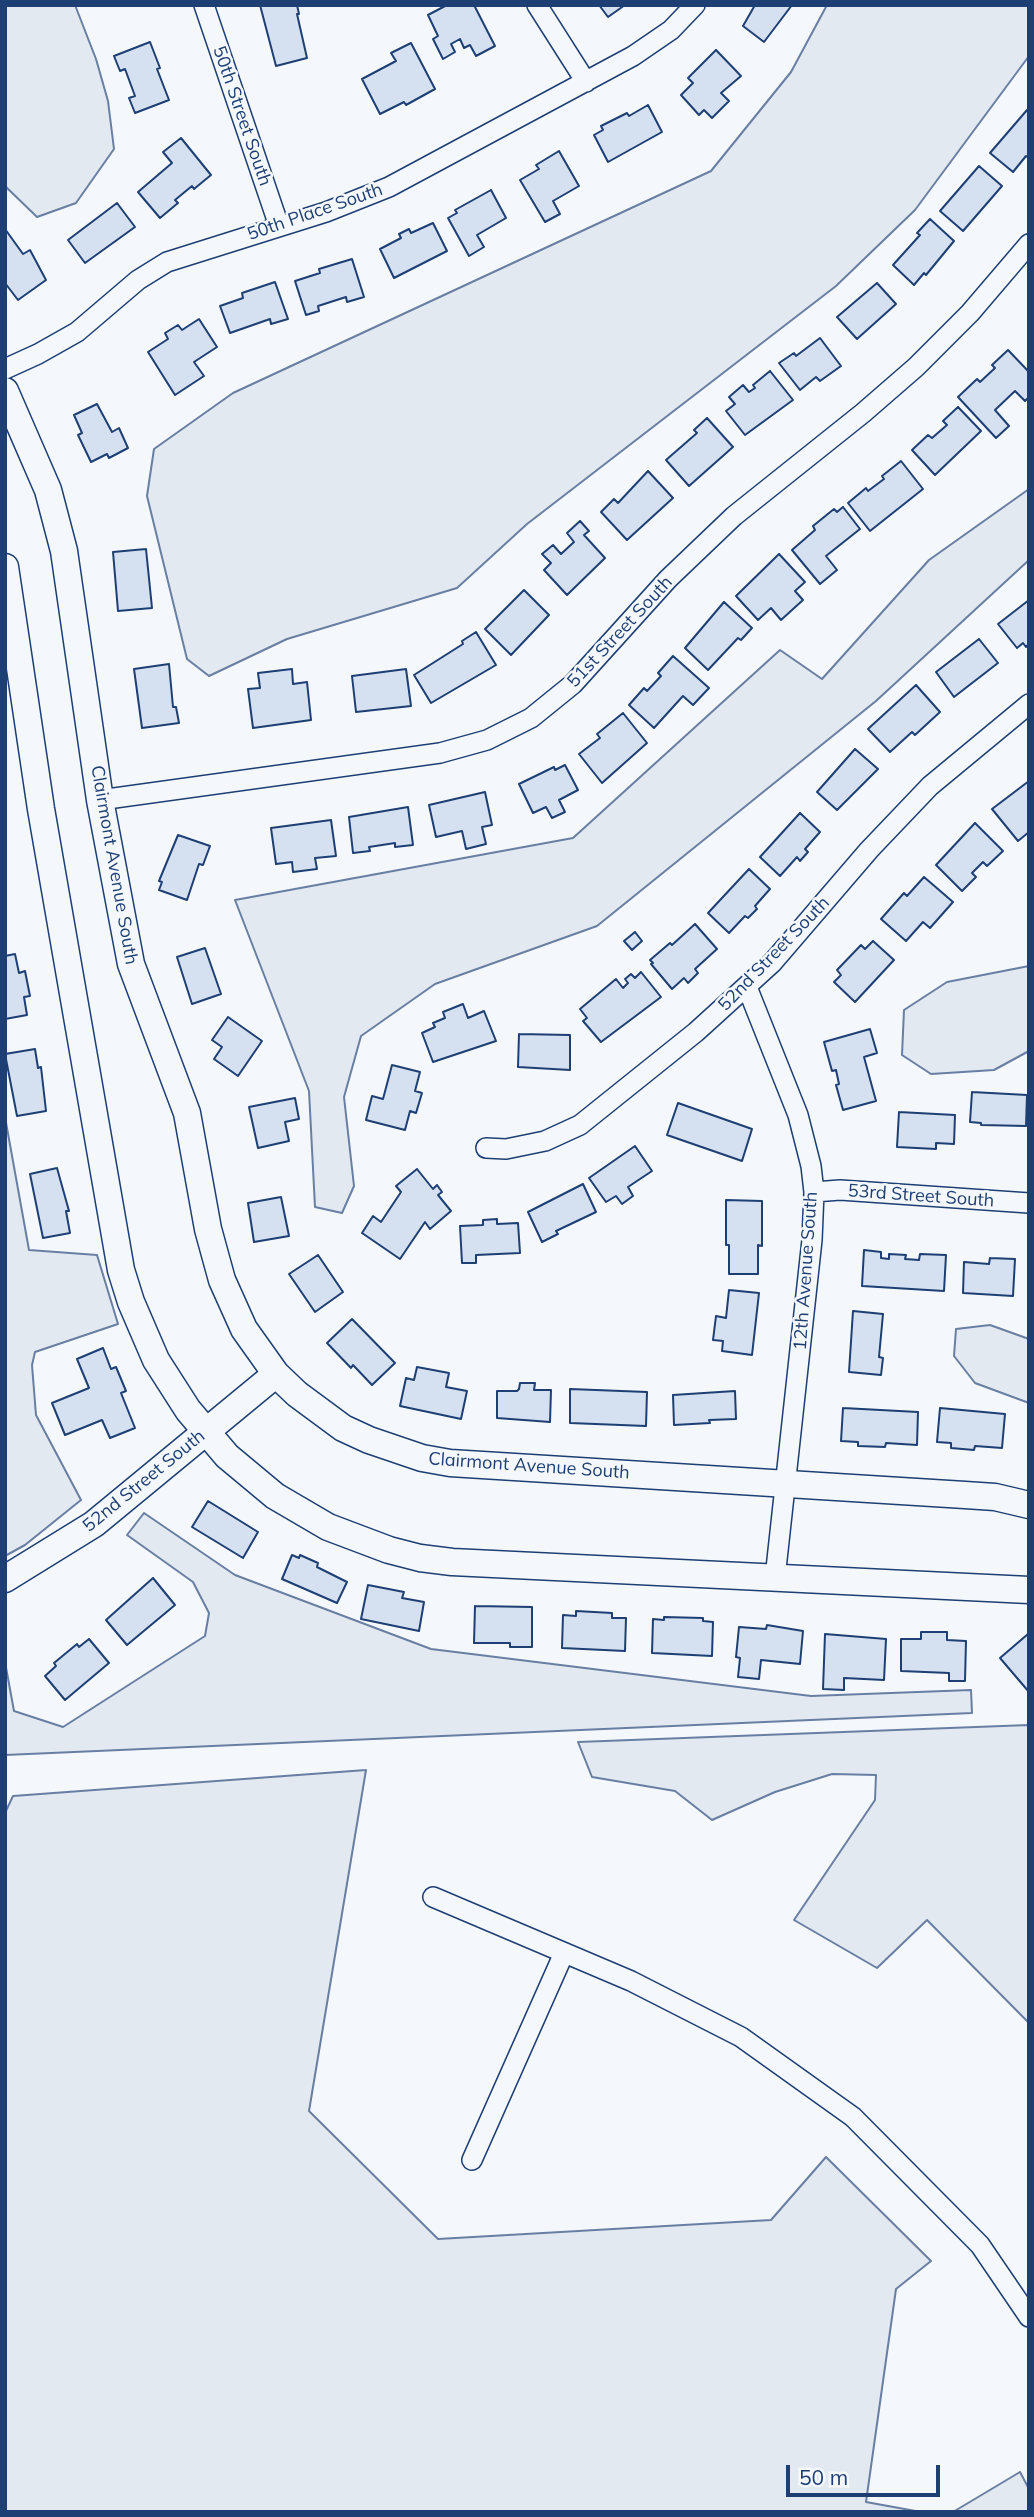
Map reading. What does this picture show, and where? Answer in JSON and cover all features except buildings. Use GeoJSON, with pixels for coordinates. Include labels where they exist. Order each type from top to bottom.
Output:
{"type":"FeatureCollection","features":[{"type":"Feature","properties":{"kind":"street","name":"50th Street South"},"geometry":{"type":"LineString","coordinates":[[204,5],[279,226]]}},
{"type":"Feature","properties":{"kind":"street"},"geometry":{"type":"LineString","coordinates":[[537,5],[586,82]]}},
{"type":"Feature","properties":{"kind":"street","name":"50th Place South"},"geometry":{"type":"LineString","coordinates":[[5,369],[77,332],[138,279],[167,262],[326,212],[389,187],[653,44],[695,5]]}},
{"type":"Feature","properties":{"kind":"street","name":"51st Street South"},"geometry":{"type":"LineString","coordinates":[[100,800],[440,753],[487,740],[531,718],[573,684],[668,579],[734,516],[916,367],[970,313],[1029,244]]}},
{"type":"Feature","properties":{"kind":"street","name":"Clairmont Avenue South"},"geometry":{"type":"LineString","coordinates":[[5,391],[36,460],[57,520],[70,582],[100,800],[126,945],[137,984],[177,1079],[187,1113],[208,1229],[218,1267],[244,1329],[276,1374],[297,1394],[343,1428],[422,1458],[450,1463],[786,1483]]}},
{"type":"Feature","properties":{"kind":"street"},"geometry":{"type":"LineString","coordinates":[[5,567],[41,809],[121,1270],[131,1302],[156,1360],[206,1433],[227,1455],[275,1496],[328,1527],[389,1550],[452,1562],[1029,1590]]}},
{"type":"Feature","properties":{"kind":"street","name":"52nd Street South"},"geometry":{"type":"LineString","coordinates":[[486,1148],[506,1149],[545,1141],[580,1125],[696,1032],[794,939],[869,850],[915,801],[962,757],[1029,704]]}},
{"type":"Feature","properties":{"kind":"street","name":"12th Avenue South"},"geometry":{"type":"LineString","coordinates":[[747,986],[798,1115],[814,1192],[812,1240],[775,1578]]}},
{"type":"Feature","properties":{"kind":"street","name":"53rd Street South"},"geometry":{"type":"LineString","coordinates":[[814,1192],[840,1190],[1029,1203]]}},
{"type":"Feature","properties":{"kind":"street","name":"52nd Street South"},"geometry":{"type":"LineString","coordinates":[[5,1579],[94,1524],[276,1374]]}},
{"type":"Feature","properties":{"kind":"street"},"geometry":{"type":"LineString","coordinates":[[786,1483],[985,1496],[1029,1505]]}},
{"type":"Feature","properties":{"kind":"street"},"geometry":{"type":"LineString","coordinates":[[433,1897],[631,1981],[741,2037],[853,2117],[981,2245],[1029,2317]]}},
{"type":"Feature","properties":{"kind":"street"},"geometry":{"type":"LineString","coordinates":[[472,2160],[564,1953]]}},
{"type":"Feature","properties":{"kind":"shaded area"},"geometry":{"type":"Polygon","coordinates":[[[5,5],[75,5],[96,59],[108,101],[114,149],[76,203],[37,217],[5,186],[5,5]]]}},
{"type":"Feature","properties":{"kind":"shaded area"},"geometry":{"type":"Polygon","coordinates":[[[827,5],[1029,5],[1029,56],[915,210],[836,286],[527,524],[457,588],[287,639],[209,676],[187,659],[147,496],[154,449],[233,393],[711,171],[791,72],[827,5]]]}},
{"type":"Feature","properties":{"kind":"shaded area"},"geometry":{"type":"Polygon","coordinates":[[[1029,489],[1029,560],[876,701],[597,926],[435,984],[361,1036],[344,1097],[354,1186],[342,1213],[315,1207],[309,1091],[235,900],[573,838],[780,650],[822,679],[929,560],[1029,489]]]}},
{"type":"Feature","properties":{"kind":"shaded area"},"geometry":{"type":"Polygon","coordinates":[[[1029,966],[1029,1051],[994,1070],[931,1074],[902,1055],[904,1010],[947,982],[1029,966]]]}},
{"type":"Feature","properties":{"kind":"shaded area"},"geometry":{"type":"Polygon","coordinates":[[[5,1117],[29,1250],[97,1255],[118,1324],[35,1352],[32,1365],[36,1415],[81,1500],[25,1545],[5,1556],[5,1117]]]}},
{"type":"Feature","properties":{"kind":"shaded area"},"geometry":{"type":"Polygon","coordinates":[[[990,1325],[1029,1339],[1029,1403],[975,1383],[954,1356],[956,1329],[990,1325]]]}},
{"type":"Feature","properties":{"kind":"shaded area"},"geometry":{"type":"Polygon","coordinates":[[[144,1513],[235,1575],[431,1649],[811,1696],[971,1690],[972,1713],[5,1755],[5,1662],[14,1711],[63,1727],[205,1636],[209,1613],[193,1582],[127,1535],[144,1513]]]}},
{"type":"Feature","properties":{"kind":"shaded area"},"geometry":{"type":"Polygon","coordinates":[[[1029,1725],[1029,2023],[927,1920],[877,1968],[794,1920],[875,1800],[876,1775],[832,1774],[775,1792],[712,1820],[675,1791],[592,1777],[578,1742],[1029,1725]]]}},
{"type":"Feature","properties":{"kind":"shaded area"},"geometry":{"type":"Polygon","coordinates":[[[366,1770],[309,2111],[438,2239],[771,2220],[826,2157],[931,2261],[896,2289],[866,2502],[921,2512],[5,2512],[5,1813],[13,1796],[366,1770]]]}},
{"type":"Feature","properties":{"kind":"shaded area"},"geometry":{"type":"Polygon","coordinates":[[[1020,2472],[1029,2489],[1029,2512],[953,2512],[1020,2472]]]}}]}
